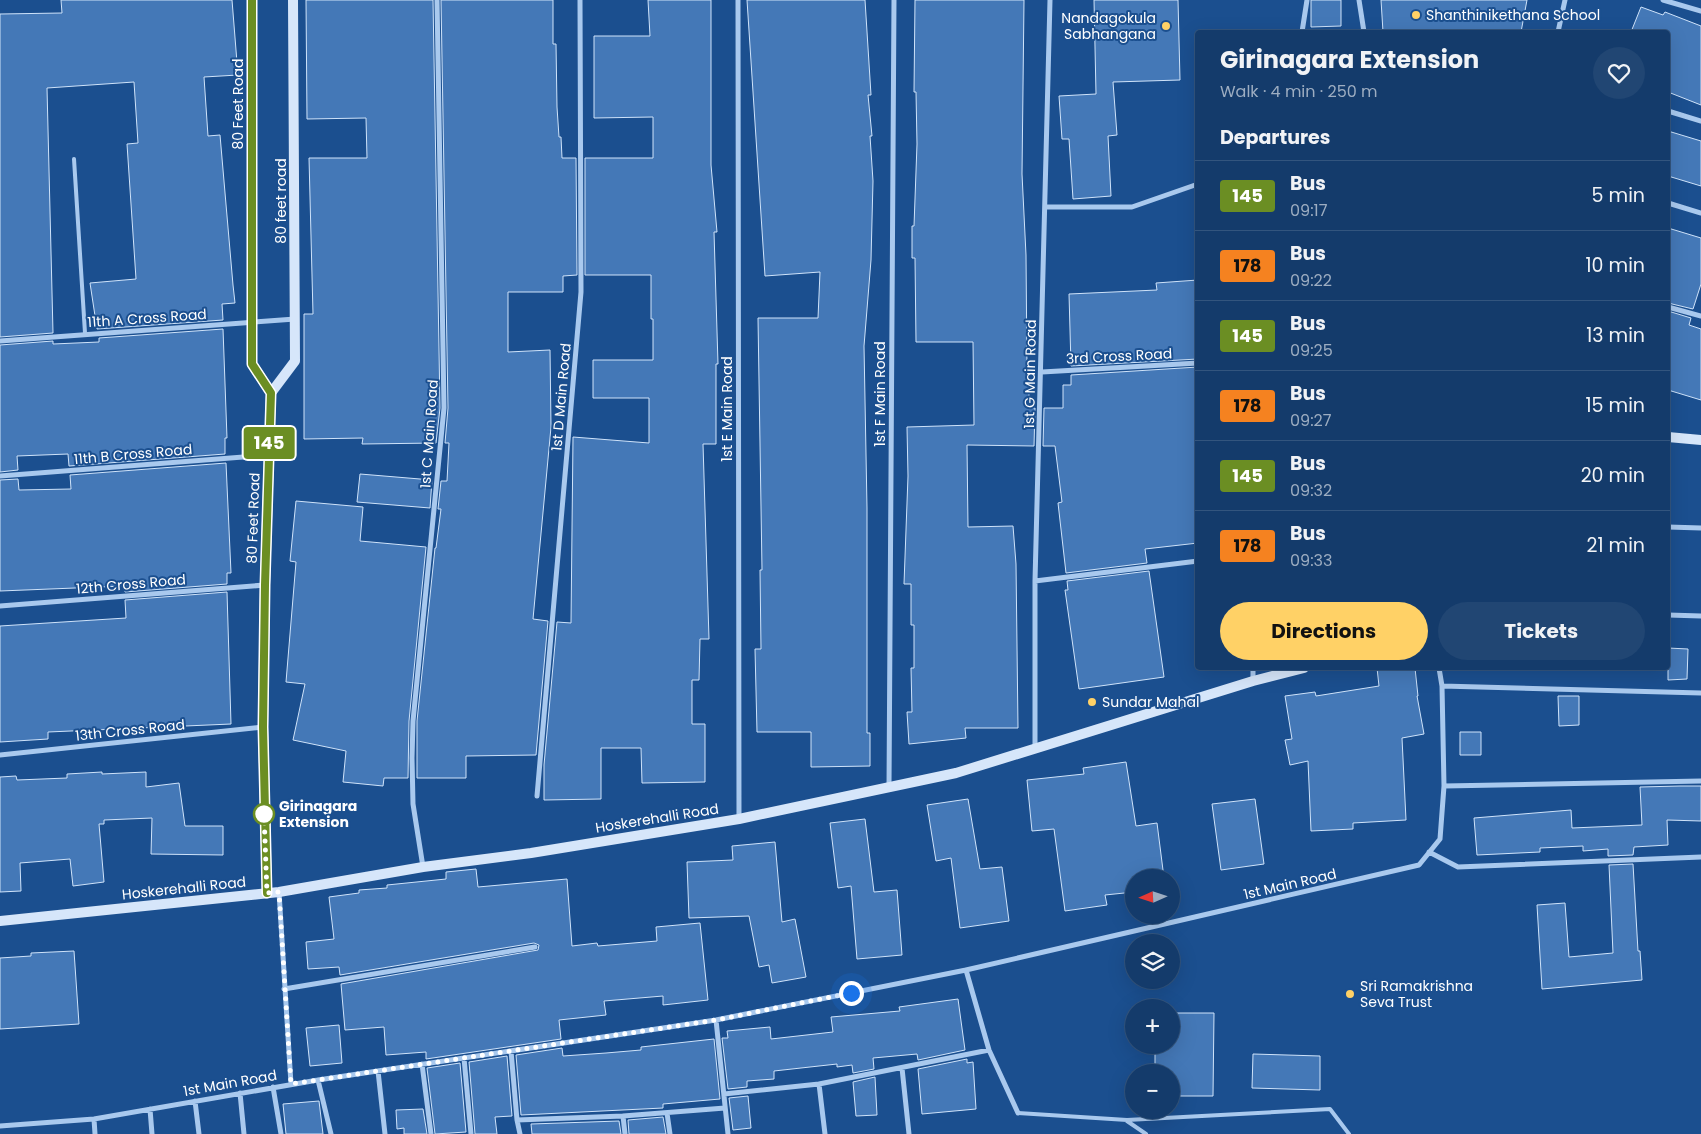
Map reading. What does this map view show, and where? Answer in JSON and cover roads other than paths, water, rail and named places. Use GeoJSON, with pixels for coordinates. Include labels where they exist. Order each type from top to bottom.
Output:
{"type":"FeatureCollection","features":[{"type":"Feature","properties":{"kind":"street","name":"80 Feet Road"},"geometry":{"type":"LineString","coordinates":[[252,0],[250,322],[252,364],[271,393],[263,727],[267,893]]}},
{"type":"Feature","properties":{"kind":"street","name":"80 feet road"},"geometry":{"type":"LineString","coordinates":[[271,393],[295,361],[293,0]]}},
{"type":"Feature","properties":{"kind":"street","name":"1st C Main Road"},"geometry":{"type":"LineString","coordinates":[[423,867],[413,804],[413,721],[444,408],[437,0]]}},
{"type":"Feature","properties":{"kind":"street","name":"1st D Main Road"},"geometry":{"type":"LineString","coordinates":[[537,796],[581,292],[580,0]]}},
{"type":"Feature","properties":{"kind":"street","name":"1st E Main Road"},"geometry":{"type":"LineString","coordinates":[[738,0],[739,819]]}},
{"type":"Feature","properties":{"kind":"street","name":"1st F Main Road"},"geometry":{"type":"LineString","coordinates":[[889,788],[894,0]]}},
{"type":"Feature","properties":{"kind":"street","name":"1st G Main Road"},"geometry":{"type":"LineString","coordinates":[[1035,748],[1035,581],[1042,372],[1050,0]]}},
{"type":"Feature","properties":{"kind":"street"},"geometry":{"type":"LineString","coordinates":[[1302,30],[1307,0]]}},
{"type":"Feature","properties":{"kind":"street"},"geometry":{"type":"LineString","coordinates":[[1359,0],[1364,30]]}},
{"type":"Feature","properties":{"kind":"street"},"geometry":{"type":"LineString","coordinates":[[1558,30],[1565,0]]}},
{"type":"Feature","properties":{"kind":"street"},"geometry":{"type":"LineString","coordinates":[[1662,0],[1701,11]]}},
{"type":"Feature","properties":{"kind":"street"},"geometry":{"type":"LineString","coordinates":[[1670,112],[1701,121]]}},
{"type":"Feature","properties":{"kind":"street"},"geometry":{"type":"LineString","coordinates":[[1045,207],[1132,208],[1195,185]]}},
{"type":"Feature","properties":{"kind":"street"},"geometry":{"type":"LineString","coordinates":[[1670,204],[1701,213]]}},
{"type":"Feature","properties":{"kind":"street"},"geometry":{"type":"LineString","coordinates":[[1670,308],[1701,316]]}},
{"type":"Feature","properties":{"kind":"street","name":"11th A Cross Road"},"geometry":{"type":"LineString","coordinates":[[0,341],[85,333],[295,319]]}},
{"type":"Feature","properties":{"kind":"street","name":"3rd Cross Road"},"geometry":{"type":"LineString","coordinates":[[1042,372],[1195,363]]}},
{"type":"Feature","properties":{"kind":"street"},"geometry":{"type":"LineString","coordinates":[[1670,437],[1701,440]]}},
{"type":"Feature","properties":{"kind":"street","name":"11th B Cross Road"},"geometry":{"type":"LineString","coordinates":[[0,476],[269,455]]}},
{"type":"Feature","properties":{"kind":"street"},"geometry":{"type":"LineString","coordinates":[[1670,527],[1701,528]]}},
{"type":"Feature","properties":{"kind":"street"},"geometry":{"type":"LineString","coordinates":[[1035,581],[1195,561]]}},
{"type":"Feature","properties":{"kind":"street","name":"12th Cross Road"},"geometry":{"type":"LineString","coordinates":[[0,606],[265,585]]}},
{"type":"Feature","properties":{"kind":"street"},"geometry":{"type":"LineString","coordinates":[[1670,615],[1701,616]]}},
{"type":"Feature","properties":{"kind":"street"},"geometry":{"type":"LineString","coordinates":[[1253,670],[1253,681]]}},
{"type":"Feature","properties":{"kind":"street","name":"Hoskerehalli Road"},"geometry":{"type":"LineString","coordinates":[[0,921],[279,892],[423,867],[531,853],[739,819],[956,773],[1253,681],[1296,670]]}},
{"type":"Feature","properties":{"kind":"street","name":"1st Main Road"},"geometry":{"type":"LineString","coordinates":[[0,1126],[94,1119],[291,1084],[716,1020],[966,970],[1419,865],[1440,839],[1444,786],[1442,686],[1439,670]]}},
{"type":"Feature","properties":{"kind":"street"},"geometry":{"type":"LineString","coordinates":[[1442,686],[1701,693]]}},
{"type":"Feature","properties":{"kind":"street","name":"13th Cross Road"},"geometry":{"type":"LineString","coordinates":[[0,755],[263,727]]}},
{"type":"Feature","properties":{"kind":"street"},"geometry":{"type":"LineString","coordinates":[[1444,786],[1701,781]]}},
{"type":"Feature","properties":{"kind":"street"},"geometry":{"type":"LineString","coordinates":[[1429,852],[1458,867],[1701,857]]}},
{"type":"Feature","properties":{"kind":"street"},"geometry":{"type":"LineString","coordinates":[[279,892],[291,1084]]}},
{"type":"Feature","properties":{"kind":"street"},"geometry":{"type":"LineString","coordinates":[[284,989],[535,947]]}},
{"type":"Feature","properties":{"kind":"street"},"geometry":{"type":"LineString","coordinates":[[966,970],[989,1050],[1018,1113]]}},
{"type":"Feature","properties":{"kind":"street"},"geometry":{"type":"LineString","coordinates":[[716,1020],[728,1134]]}},
{"type":"Feature","properties":{"kind":"street"},"geometry":{"type":"LineString","coordinates":[[724,1094],[819,1084],[989,1050]]}},
{"type":"Feature","properties":{"kind":"street"},"geometry":{"type":"LineString","coordinates":[[511,1051],[516,1120],[520,1134]]}},
{"type":"Feature","properties":{"kind":"street"},"geometry":{"type":"LineString","coordinates":[[464,1058],[471,1134]]}},
{"type":"Feature","properties":{"kind":"street"},"geometry":{"type":"LineString","coordinates":[[422,1064],[431,1134]]}},
{"type":"Feature","properties":{"kind":"street"},"geometry":{"type":"LineString","coordinates":[[902,1068],[909,1134]]}},
{"type":"Feature","properties":{"kind":"street"},"geometry":{"type":"LineString","coordinates":[[378,1071],[385,1134]]}},
{"type":"Feature","properties":{"kind":"street"},"geometry":{"type":"LineString","coordinates":[[318,1080],[331,1134]]}},
{"type":"Feature","properties":{"kind":"street"},"geometry":{"type":"LineString","coordinates":[[819,1084],[825,1134]]}},
{"type":"Feature","properties":{"kind":"street"},"geometry":{"type":"LineString","coordinates":[[273,1087],[282,1134]]}},
{"type":"Feature","properties":{"kind":"street"},"geometry":{"type":"LineString","coordinates":[[240,1093],[244,1134]]}},
{"type":"Feature","properties":{"kind":"street"},"geometry":{"type":"LineString","coordinates":[[195,1101],[199,1134]]}},
{"type":"Feature","properties":{"kind":"street"},"geometry":{"type":"LineString","coordinates":[[516,1120],[623,1116],[726,1108]]}},
{"type":"Feature","properties":{"kind":"street"},"geometry":{"type":"LineString","coordinates":[[150,1110],[152,1134]]}},
{"type":"Feature","properties":{"kind":"street"},"geometry":{"type":"LineString","coordinates":[[667,1112],[670,1134]]}},
{"type":"Feature","properties":{"kind":"street"},"geometry":{"type":"LineString","coordinates":[[623,1116],[625,1134]]}},
{"type":"Feature","properties":{"kind":"street"},"geometry":{"type":"LineString","coordinates":[[94,1119],[95,1134]]}},
{"type":"Feature","properties":{"kind":"lane"},"geometry":{"type":"LineString","coordinates":[[74,159],[85,333]]}},
{"type":"Feature","properties":{"kind":"lane"},"geometry":{"type":"LineString","coordinates":[[1018,1113],[1126,1120],[1330,1109],[1349,1134]]}},
{"type":"Feature","properties":{"kind":"lane"},"geometry":{"type":"LineString","coordinates":[[1126,1120],[1146,1134]]}},
{"type":"Feature","properties":{"kind":"place","name":"Shanthinikethana School"},"geometry":{"type":"Point","coordinates":[1416,15]}},
{"type":"Feature","properties":{"kind":"place","name":"Nandagokula Sabhangana"},"geometry":{"type":"Point","coordinates":[1166,26]}},
{"type":"Feature","properties":{"kind":"place","name":"Sundar Mahal"},"geometry":{"type":"Point","coordinates":[1092,702]}},
{"type":"Feature","properties":{"kind":"place","name":"Girinagara Extension"},"geometry":{"type":"Point","coordinates":[264,814]}},
{"type":"Feature","properties":{"kind":"place","name":"Sri Ramakrishna Seva Trust"},"geometry":{"type":"Point","coordinates":[1350,994]}}]}
